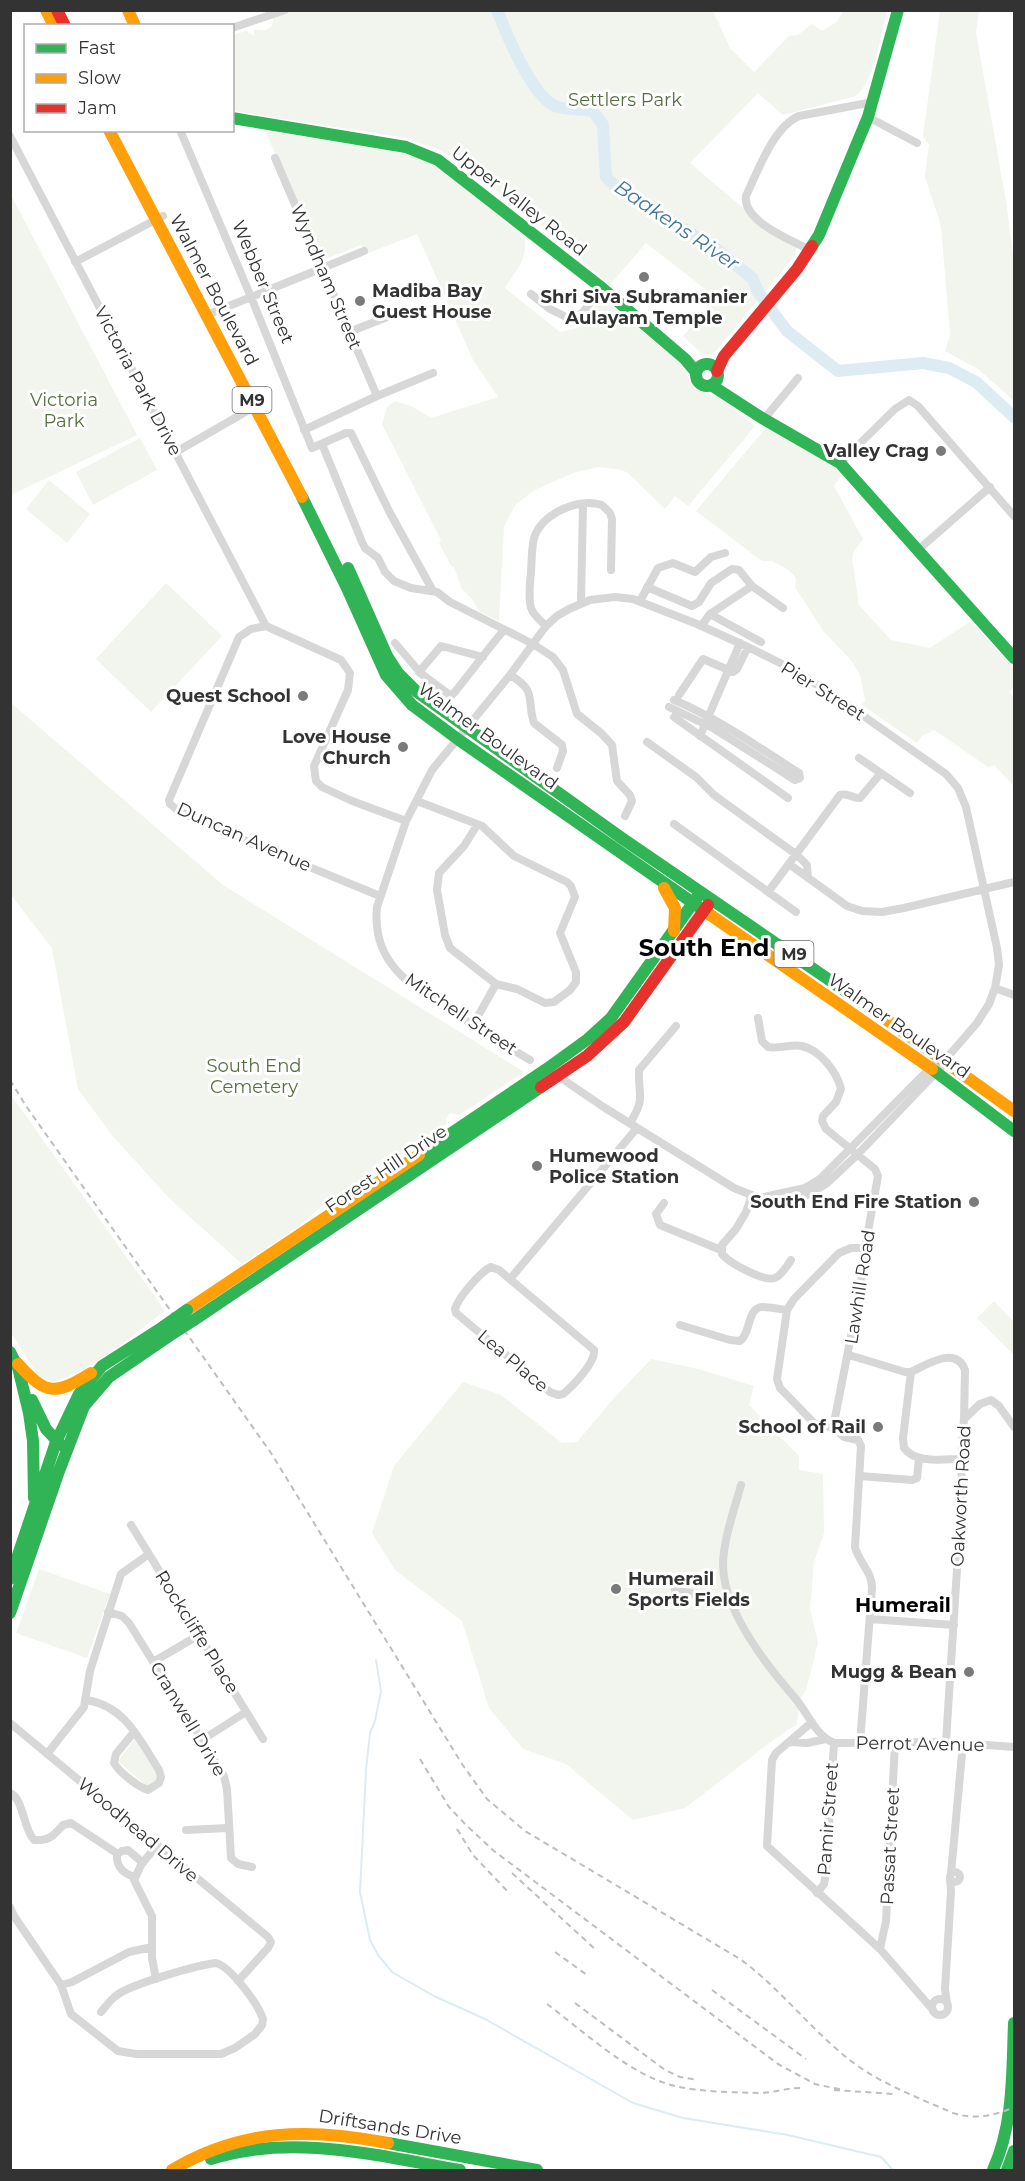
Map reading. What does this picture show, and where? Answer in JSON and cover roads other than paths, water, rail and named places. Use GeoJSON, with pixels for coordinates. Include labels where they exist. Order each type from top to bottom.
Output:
{"type":"FeatureCollection","features":[{"type":"Feature","properties":{"kind":"street"},"geometry":{"type":"LineString","coordinates":[[46,10],[53,24]]}},
{"type":"Feature","properties":{"kind":"street"},"geometry":{"type":"LineString","coordinates":[[57,10],[64,24]]}},
{"type":"Feature","properties":{"kind":"street"},"geometry":{"type":"LineString","coordinates":[[128,10],[134,24]]}},
{"type":"Feature","properties":{"kind":"street"},"geometry":{"type":"LineString","coordinates":[[234,27],[285,10]]}},
{"type":"Feature","properties":{"kind":"street"},"geometry":{"type":"LineString","coordinates":[[708,373],[810,250],[829,214],[868,117],[898,10]]}},
{"type":"Feature","properties":{"kind":"street"},"geometry":{"type":"LineString","coordinates":[[810,250],[758,221],[750,214],[746,206],[746,196],[776,137],[786,123],[799,116],[873,102]]}},
{"type":"Feature","properties":{"kind":"street"},"geometry":{"type":"LineString","coordinates":[[868,117],[917,143]]}},
{"type":"Feature","properties":{"kind":"street","name":"Upper Valley Road"},"geometry":{"type":"LineString","coordinates":[[234,118],[406,147],[425,153],[450,168],[602,288],[685,359],[708,373],[726,392],[764,419],[816,446],[840,463],[1014,658]]}},
{"type":"Feature","properties":{"kind":"street","name":"Walmer Boulevard"},"geometry":{"type":"LineString","coordinates":[[110,132],[159,218],[258,405],[332,536],[387,656],[398,673],[462,734],[657,879],[933,1071],[1014,1131]]}},
{"type":"Feature","properties":{"kind":"street","name":"Walmer Boulevard"},"geometry":{"type":"LineString","coordinates":[[120,132],[159,218]]}},
{"type":"Feature","properties":{"kind":"street","name":"Webber Street"},"geometry":{"type":"LineString","coordinates":[[181,132],[312,448],[322,444]]}},
{"type":"Feature","properties":{"kind":"street","name":"Victoria Park Drive"},"geometry":{"type":"LineString","coordinates":[[10,136],[266,626]]}},
{"type":"Feature","properties":{"kind":"street","name":"Wyndham Street"},"geometry":{"type":"LineString","coordinates":[[275,158],[377,396]]}},
{"type":"Feature","properties":{"kind":"street"},"geometry":{"type":"LineString","coordinates":[[75,262],[159,218]]}},
{"type":"Feature","properties":{"kind":"street"},"geometry":{"type":"LineString","coordinates":[[210,313],[364,251]]}},
{"type":"Feature","properties":{"kind":"street"},"geometry":{"type":"LineString","coordinates":[[531,294],[550,309],[572,320],[583,312],[602,288]]}},
{"type":"Feature","properties":{"kind":"street"},"geometry":{"type":"LineString","coordinates":[[349,332],[405,310]]}},
{"type":"Feature","properties":{"kind":"street"},"geometry":{"type":"LineString","coordinates":[[304,430],[377,396],[434,373]]}},
{"type":"Feature","properties":{"kind":"street"},"geometry":{"type":"LineString","coordinates":[[764,419],[798,378]]}},
{"type":"Feature","properties":{"kind":"street"},"geometry":{"type":"LineString","coordinates":[[840,463],[904,402],[909,400],[918,406],[1014,516]]}},
{"type":"Feature","properties":{"kind":"street"},"geometry":{"type":"LineString","coordinates":[[176,452],[258,405]]}},
{"type":"Feature","properties":{"kind":"street"},"geometry":{"type":"LineString","coordinates":[[433,591],[388,512],[351,433],[322,444],[366,548],[378,558],[385,572],[394,581],[411,588],[433,591],[533,644],[559,664],[577,714],[612,745],[617,781],[630,795],[632,801],[625,816]]}},
{"type":"Feature","properties":{"kind":"street"},"geometry":{"type":"LineString","coordinates":[[918,550],[990,487]]}},
{"type":"Feature","properties":{"kind":"street"},"geometry":{"type":"LineString","coordinates":[[581,603],[583,504]]}},
{"type":"Feature","properties":{"kind":"street"},"geometry":{"type":"LineString","coordinates":[[546,626],[533,612],[529,585],[534,539],[540,527],[555,514],[583,504],[602,505],[609,513],[612,525],[611,570]]}},
{"type":"Feature","properties":{"kind":"street"},"geometry":{"type":"LineString","coordinates":[[640,602],[656,570],[666,565],[677,564],[695,572],[711,557],[725,553]]}},
{"type":"Feature","properties":{"kind":"street"},"geometry":{"type":"LineString","coordinates":[[647,587],[692,606],[699,602],[711,583],[732,569],[739,570],[752,586],[783,608]]}},
{"type":"Feature","properties":{"kind":"street"},"geometry":{"type":"LineString","coordinates":[[701,626],[710,614],[752,586]]}},
{"type":"Feature","properties":{"kind":"street","name":"Pier Street"},"geometry":{"type":"LineString","coordinates":[[462,734],[546,626],[557,616],[581,603],[603,597],[615,597],[640,602],[701,626],[789,668],[835,696],[946,774],[958,788],[966,807],[999,965],[995,988],[989,1004],[977,1023],[933,1071]]}},
{"type":"Feature","properties":{"kind":"street"},"geometry":{"type":"LineString","coordinates":[[710,614],[761,642]]}},
{"type":"Feature","properties":{"kind":"street"},"geometry":{"type":"LineString","coordinates":[[266,626],[341,660],[348,668],[351,678],[348,690],[315,766],[314,775],[322,787],[406,821]]}},
{"type":"Feature","properties":{"kind":"street","name":"Duncan Avenue"},"geometry":{"type":"LineString","coordinates":[[266,626],[251,629],[240,637],[169,800],[170,804],[180,812],[380,896]]}},
{"type":"Feature","properties":{"kind":"street"},"geometry":{"type":"LineString","coordinates":[[394,643],[418,670],[451,696],[504,630]]}},
{"type":"Feature","properties":{"kind":"street"},"geometry":{"type":"LineString","coordinates":[[700,736],[727,670],[744,645]]}},
{"type":"Feature","properties":{"kind":"street"},"geometry":{"type":"LineString","coordinates":[[418,670],[441,646],[483,657]]}},
{"type":"Feature","properties":{"kind":"street"},"geometry":{"type":"LineString","coordinates":[[706,720],[795,780],[800,778],[799,773],[674,701],[703,659],[727,670]]}},
{"type":"Feature","properties":{"kind":"street"},"geometry":{"type":"LineString","coordinates":[[510,675],[527,688],[534,723],[562,745],[563,751],[557,768]]}},
{"type":"Feature","properties":{"kind":"street"},"geometry":{"type":"LineString","coordinates":[[674,717],[788,798]]}},
{"type":"Feature","properties":{"kind":"street","name":"Walmer Boulevard"},"geometry":{"type":"LineString","coordinates":[[462,734],[947,1058],[1014,1111]]}},
{"type":"Feature","properties":{"kind":"street","name":"Mitchell Street"},"geometry":{"type":"LineString","coordinates":[[462,734],[432,770],[406,821],[380,896],[376,920],[378,936],[381,947],[395,970],[421,992],[530,1060]]}},
{"type":"Feature","properties":{"kind":"street"},"geometry":{"type":"LineString","coordinates":[[647,742],[800,858],[807,865],[808,878]]}},
{"type":"Feature","properties":{"kind":"street"},"geometry":{"type":"LineString","coordinates":[[859,758],[910,793]]}},
{"type":"Feature","properties":{"kind":"street"},"geometry":{"type":"LineString","coordinates":[[768,892],[789,864],[800,858],[840,795],[860,798],[881,772]]}},
{"type":"Feature","properties":{"kind":"street"},"geometry":{"type":"LineString","coordinates":[[417,801],[477,825],[492,834],[514,856],[571,886],[575,897],[560,933],[576,972],[576,982],[570,990],[554,1002],[545,1003],[517,989],[496,984],[450,948],[445,935],[437,890],[439,873],[464,846],[477,825]]}},
{"type":"Feature","properties":{"kind":"street"},"geometry":{"type":"LineString","coordinates":[[674,824],[796,912]]}},
{"type":"Feature","properties":{"kind":"street"},"geometry":{"type":"LineString","coordinates":[[789,864],[847,906],[861,911],[882,912],[1014,882]]}},
{"type":"Feature","properties":{"kind":"street"},"geometry":{"type":"LineString","coordinates":[[657,879],[675,907],[674,931]]}},
{"type":"Feature","properties":{"kind":"street","name":"Forest Hill Drive"},"geometry":{"type":"LineString","coordinates":[[62,1446],[79,1394],[102,1366],[166,1331],[553,1072],[587,1056],[624,1022],[706,895]]}},
{"type":"Feature","properties":{"kind":"street","name":"Forest Hill Drive"},"geometry":{"type":"LineString","coordinates":[[553,1072],[611,1018],[674,931],[698,907]]}},
{"type":"Feature","properties":{"kind":"street"},"geometry":{"type":"LineString","coordinates":[[473,1025],[496,984]]}},
{"type":"Feature","properties":{"kind":"street"},"geometry":{"type":"LineString","coordinates":[[995,988],[1014,995]]}},
{"type":"Feature","properties":{"kind":"street"},"geometry":{"type":"LineString","coordinates":[[758,1018],[764,1045],[772,1048],[802,1046],[817,1054],[833,1071],[840,1083],[841,1094],[823,1116],[822,1121],[825,1129],[854,1151]]}},
{"type":"Feature","properties":{"kind":"street"},"geometry":{"type":"LineString","coordinates":[[510,1279],[630,1139],[641,1100],[639,1070],[676,1026]]}},
{"type":"Feature","properties":{"kind":"street"},"geometry":{"type":"LineString","coordinates":[[553,1072],[577,1090],[734,1188],[777,1201],[807,1195],[826,1184],[854,1151],[933,1071]]}},
{"type":"Feature","properties":{"kind":"street","name":"Lawhill Road"},"geometry":{"type":"LineString","coordinates":[[833,1428],[849,1355],[878,1176],[876,1171],[854,1151]]}},
{"type":"Feature","properties":{"kind":"street"},"geometry":{"type":"LineString","coordinates":[[756,1196],[736,1229],[722,1245],[721,1250],[725,1259],[767,1279],[777,1277],[791,1260]]}},
{"type":"Feature","properties":{"kind":"street"},"geometry":{"type":"LineString","coordinates":[[664,1203],[656,1214],[660,1225],[721,1250]]}},
{"type":"Feature","properties":{"kind":"street"},"geometry":{"type":"LineString","coordinates":[[860,1743],[872,1579],[859,1559],[855,1547],[860,1443],[855,1439],[840,1435],[833,1428],[814,1423],[785,1393],[777,1382],[777,1373],[787,1310],[800,1292],[839,1253],[850,1248],[865,1248]]}},
{"type":"Feature","properties":{"kind":"street","name":"Lea Place"},"geometry":{"type":"LineString","coordinates":[[491,1267],[510,1279],[594,1350],[595,1355],[592,1362],[563,1394],[550,1392],[456,1313],[457,1302],[483,1270],[491,1267]]}},
{"type":"Feature","properties":{"kind":"street"},"geometry":{"type":"LineString","coordinates":[[680,1325],[740,1341],[746,1335],[756,1309],[763,1307],[787,1310]]}},
{"type":"Feature","properties":{"kind":"street","name":"Forest Hill Drive"},"geometry":{"type":"LineString","coordinates":[[62,1446],[84,1406],[98,1388],[166,1331]]}},
{"type":"Feature","properties":{"kind":"street"},"geometry":{"type":"LineString","coordinates":[[849,1355],[899,1371],[910,1372],[903,1443],[906,1452],[919,1458],[961,1459]]}},
{"type":"Feature","properties":{"kind":"street"},"geometry":{"type":"LineString","coordinates":[[14,1358],[38,1384],[53,1390],[65,1389],[102,1366]]}},
{"type":"Feature","properties":{"kind":"street"},"geometry":{"type":"LineString","coordinates":[[14,1358],[42,1422],[62,1446]]}},
{"type":"Feature","properties":{"kind":"street"},"geometry":{"type":"LineString","coordinates":[[14,1358],[29,1413],[33,1441],[34,1508]]}},
{"type":"Feature","properties":{"kind":"street","name":"Oakworth Road"},"geometry":{"type":"LineString","coordinates":[[910,1372],[943,1358],[955,1358],[965,1370],[962,1491],[946,1742]]}},
{"type":"Feature","properties":{"kind":"street"},"geometry":{"type":"LineString","coordinates":[[964,1419],[980,1404],[991,1400],[999,1406],[1014,1427]]}},
{"type":"Feature","properties":{"kind":"street"},"geometry":{"type":"LineString","coordinates":[[10,1579],[34,1508],[62,1446]]}},
{"type":"Feature","properties":{"kind":"street"},"geometry":{"type":"LineString","coordinates":[[10,1613],[62,1446]]}},
{"type":"Feature","properties":{"kind":"street"},"geometry":{"type":"LineString","coordinates":[[860,1476],[912,1480],[917,1478],[919,1458]]}},
{"type":"Feature","properties":{"kind":"street"},"geometry":{"type":"LineString","coordinates":[[741,1485],[729,1530],[723,1565],[724,1577],[732,1602],[762,1658],[812,1722],[830,1741]]}},
{"type":"Feature","properties":{"kind":"street","name":"Rockcliffe Place"},"geometry":{"type":"LineString","coordinates":[[131,1526],[263,1739]]}},
{"type":"Feature","properties":{"kind":"street"},"geometry":{"type":"LineString","coordinates":[[47,1754],[81,1713],[87,1700],[90,1671],[121,1574],[149,1554]]}},
{"type":"Feature","properties":{"kind":"street"},"geometry":{"type":"LineString","coordinates":[[675,1590],[732,1602]]}},
{"type":"Feature","properties":{"kind":"street","name":"Cranwell Drive"},"geometry":{"type":"LineString","coordinates":[[108,1612],[116,1613],[126,1619],[202,1740],[226,1783],[231,1858],[238,1864],[252,1867]]}},
{"type":"Feature","properties":{"kind":"street"},"geometry":{"type":"LineString","coordinates":[[870,1619],[954,1625]]}},
{"type":"Feature","properties":{"kind":"street"},"geometry":{"type":"LineString","coordinates":[[153,1662],[199,1635]]}},
{"type":"Feature","properties":{"kind":"street"},"geometry":{"type":"LineString","coordinates":[[87,1700],[107,1705],[125,1720],[134,1732],[160,1773],[159,1783],[148,1790],[142,1788],[118,1769],[114,1763],[116,1754],[134,1732]]}},
{"type":"Feature","properties":{"kind":"street"},"geometry":{"type":"LineString","coordinates":[[202,1740],[246,1712]]}},
{"type":"Feature","properties":{"kind":"street"},"geometry":{"type":"LineString","coordinates":[[812,1722],[776,1753],[771,1764],[767,1846],[880,1949],[920,1994],[939,2003],[945,1989],[963,1743]]}},
{"type":"Feature","properties":{"kind":"street","name":"Woodhead Drive"},"geometry":{"type":"LineString","coordinates":[[10,1724],[266,1935],[271,1942],[268,1948],[238,1981]]}},
{"type":"Feature","properties":{"kind":"street","name":"Pamir Street"},"geometry":{"type":"LineString","coordinates":[[817,1893],[824,1884],[826,1875],[830,1741]]}},
{"type":"Feature","properties":{"kind":"street","name":"Perrot Avenue"},"geometry":{"type":"LineString","coordinates":[[790,1742],[946,1742],[1014,1746]]}},
{"type":"Feature","properties":{"kind":"street","name":"Passat Street"},"geometry":{"type":"LineString","coordinates":[[880,1949],[886,1921],[895,1743]]}},
{"type":"Feature","properties":{"kind":"street"},"geometry":{"type":"LineString","coordinates":[[10,1793],[17,1798],[28,1833],[34,1840],[53,1836],[63,1825],[71,1823],[118,1854]]}},
{"type":"Feature","properties":{"kind":"street"},"geometry":{"type":"LineString","coordinates":[[186,1830],[228,1828]]}},
{"type":"Feature","properties":{"kind":"street"},"geometry":{"type":"LineString","coordinates":[[156,1978],[152,1947],[152,1916],[136,1884],[135,1877],[157,1845]]}},
{"type":"Feature","properties":{"kind":"street"},"geometry":{"type":"LineString","coordinates":[[118,1854],[129,1850],[143,1863]]}},
{"type":"Feature","properties":{"kind":"street"},"geometry":{"type":"LineString","coordinates":[[118,1854],[117,1862],[121,1869],[135,1877]]}},
{"type":"Feature","properties":{"kind":"street"},"geometry":{"type":"LineString","coordinates":[[10,1907],[61,1984],[71,2014],[118,2051],[136,2054],[227,2052],[255,2034],[262,2025],[261,2014],[238,1981],[225,1966],[216,1963],[156,1978],[117,1995],[101,2012]]}},
{"type":"Feature","properties":{"kind":"street"},"geometry":{"type":"LineString","coordinates":[[61,1984],[72,1982],[129,1952],[152,1947]]}},
{"type":"Feature","properties":{"kind":"street"},"geometry":{"type":"LineString","coordinates":[[993,2170],[1001,2154],[1007,2131],[1014,2023]]}},
{"type":"Feature","properties":{"kind":"street","name":"Driftsands Drive"},"geometry":{"type":"LineString","coordinates":[[172,2170],[200,2156],[243,2140],[305,2132],[346,2135],[537,2170]]}},
{"type":"Feature","properties":{"kind":"street","name":"Driftsands Drive"},"geometry":{"type":"LineString","coordinates":[[185,2170],[221,2156],[253,2148],[289,2145],[315,2146],[460,2170]]}},
{"type":"Feature","properties":{"kind":"street"},"geometry":{"type":"LineString","coordinates":[[1007,2170],[1014,2151]]}},
{"type":"Feature","properties":{"kind":"waterway","name":"Baakens River"},"geometry":{"type":"LineString","coordinates":[[497,10],[521,63],[546,100],[559,107],[593,111],[603,125],[606,177],[614,185],[705,240],[753,279],[758,292],[787,331],[838,371],[923,363],[949,368],[976,382],[1014,417]]}},
{"type":"Feature","properties":{"kind":"waterway"},"geometry":{"type":"LineString","coordinates":[[376,1660],[381,1691],[370,1733],[366,1770],[360,1892],[370,1940],[378,1955],[392,1972],[434,1996],[485,2019],[633,2103],[683,2118],[788,2135],[881,2157],[893,2170]]}},
{"type":"Feature","properties":{"kind":"railway"},"geometry":{"type":"LineString","coordinates":[[10,1080],[271,1453],[462,1764],[487,1799],[525,1831],[740,1959],[769,1983],[836,2049],[875,2077],[961,2115],[984,2116],[1014,2107]]}},
{"type":"Feature","properties":{"kind":"railway"},"geometry":{"type":"LineString","coordinates":[[420,1759],[449,1807],[494,1851],[778,2064],[815,2084],[843,2090]]}},
{"type":"Feature","properties":{"kind":"railway"},"geometry":{"type":"LineString","coordinates":[[457,1829],[473,1855],[510,1894]]}},
{"type":"Feature","properties":{"kind":"railway"},"geometry":{"type":"LineString","coordinates":[[512,1873],[595,1949]]}},
{"type":"Feature","properties":{"kind":"railway"},"geometry":{"type":"LineString","coordinates":[[555,1952],[587,1975]]}},
{"type":"Feature","properties":{"kind":"railway"},"geometry":{"type":"LineString","coordinates":[[712,1990],[806,2059]]}},
{"type":"Feature","properties":{"kind":"railway"},"geometry":{"type":"LineString","coordinates":[[575,2003],[665,2070],[680,2077],[698,2080]]}},
{"type":"Feature","properties":{"kind":"railway"},"geometry":{"type":"LineString","coordinates":[[547,2004],[625,2063],[658,2081],[706,2091],[764,2093],[804,2088]]}},
{"type":"Feature","properties":{"kind":"railway"},"geometry":{"type":"LineString","coordinates":[[834,2090],[894,2094]]}},
{"type":"Feature","properties":{"kind":"place","name":"Shri Siva Subramanier Aulayam Temple"},"geometry":{"type":"Point","coordinates":[644,277]}},
{"type":"Feature","properties":{"kind":"place","name":"Madiba Bay Guest House"},"geometry":{"type":"Point","coordinates":[360,301]}},
{"type":"Feature","properties":{"kind":"place","name":"Valley Crag"},"geometry":{"type":"Point","coordinates":[941,451]}},
{"type":"Feature","properties":{"kind":"place","name":"Quest School"},"geometry":{"type":"Point","coordinates":[303,696]}},
{"type":"Feature","properties":{"kind":"place","name":"Love House Church"},"geometry":{"type":"Point","coordinates":[403,747]}},
{"type":"Feature","properties":{"kind":"place","name":"Humewood Police Station"},"geometry":{"type":"Point","coordinates":[537,1166]}},
{"type":"Feature","properties":{"kind":"place","name":"South End Fire Station"},"geometry":{"type":"Point","coordinates":[974,1202]}},
{"type":"Feature","properties":{"kind":"place","name":"School of Rail"},"geometry":{"type":"Point","coordinates":[878,1427]}},
{"type":"Feature","properties":{"kind":"place","name":"Humerail Sports Fields"},"geometry":{"type":"Point","coordinates":[616,1589]}},
{"type":"Feature","properties":{"kind":"place","name":"Mugg & Bean"},"geometry":{"type":"Point","coordinates":[969,1672]}},
{"type":"Feature","properties":{"kind":"district","name":"South End"},"geometry":{"type":"Point","coordinates":[704,947]}},
{"type":"Feature","properties":{"kind":"district","name":"Humerail"},"geometry":{"type":"Point","coordinates":[903,1605]}},
{"type":"Feature","properties":{"kind":"park label","name":"Settlers Park"},"geometry":{"type":"Point","coordinates":[625,100]}},
{"type":"Feature","properties":{"kind":"park label","name":"Victoria Park"},"geometry":{"type":"Point","coordinates":[64,410]}},
{"type":"Feature","properties":{"kind":"park label","name":"South End Cemetery"},"geometry":{"type":"Point","coordinates":[254,1076]}}]}
